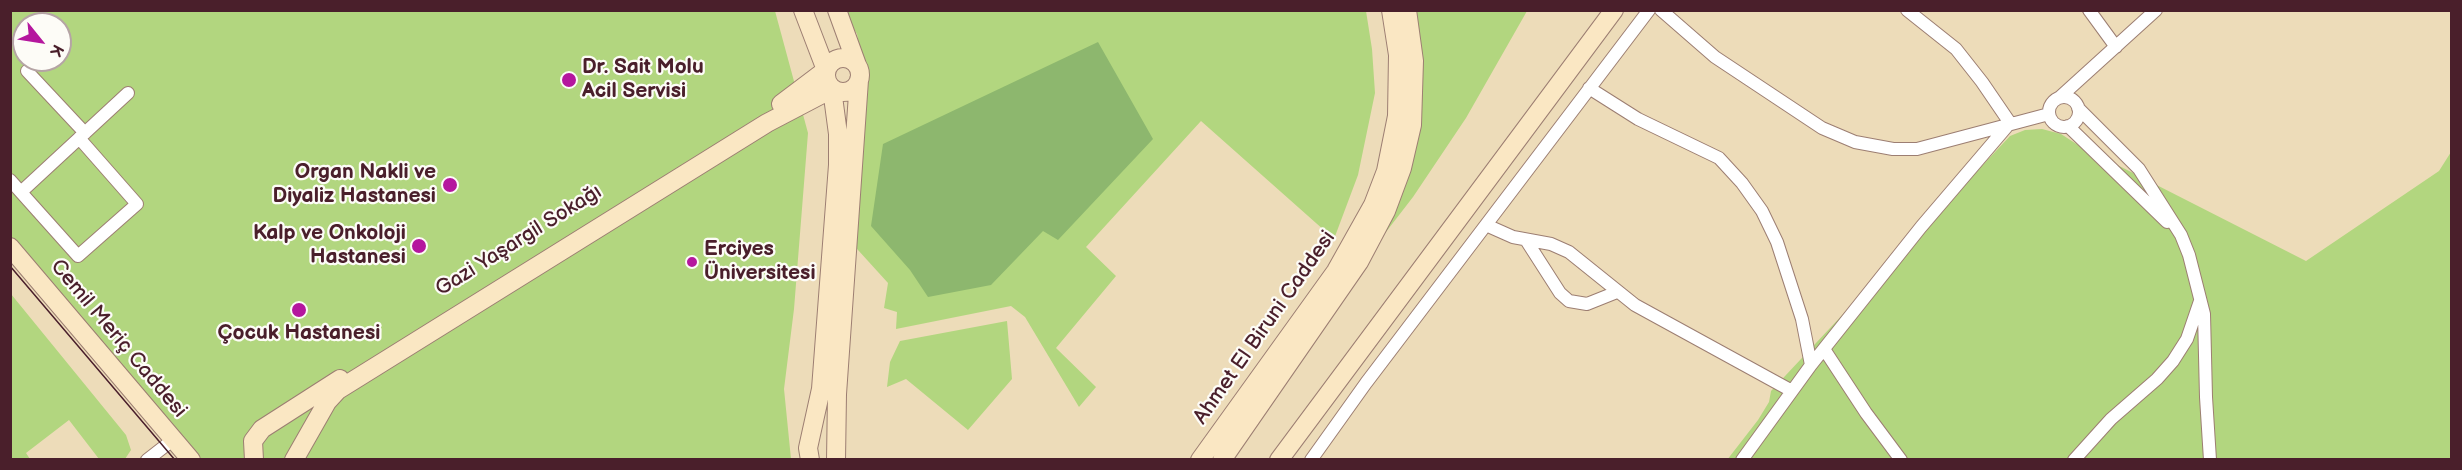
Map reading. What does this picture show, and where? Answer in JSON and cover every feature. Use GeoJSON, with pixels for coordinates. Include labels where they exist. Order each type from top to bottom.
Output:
{"type":"FeatureCollection","features":[{"type":"Feature","properties":{"kind":"street"},"geometry":{"type":"LineString","coordinates":[[803,10],[826,70],[826,80],[832,89],[837,119],[839,149],[834,313],[835,459],[825,455],[810,459],[808,448],[834,313],[858,73],[837,10]]}},
{"type":"Feature","properties":{"kind":"street","name":"Ahmet El Biruni Caddesi"},"geometry":{"type":"LineString","coordinates":[[1222,459],[1347,266],[1386,171],[1394,135],[1399,78],[1391,10]]}},
{"type":"Feature","properties":{"kind":"street","name":"Ahmet El Biruni Caddesi"},"geometry":{"type":"LineString","coordinates":[[1200,459],[1347,266],[1386,211],[1408,147],[1414,80],[1413,43],[1407,10]]}},
{"type":"Feature","properties":{"kind":"street"},"geometry":{"type":"LineString","coordinates":[[1279,459],[1614,10]]}},
{"type":"Feature","properties":{"kind":"street"},"geometry":{"type":"LineString","coordinates":[[1311,459],[1649,10]]}},
{"type":"Feature","properties":{"kind":"street"},"geometry":{"type":"LineString","coordinates":[[1661,10],[1715,57],[1821,128],[1842,138],[1893,149],[1917,149],[2049,114]]}},
{"type":"Feature","properties":{"kind":"street"},"geometry":{"type":"LineString","coordinates":[[1907,10],[1956,49],[2010,123]]}},
{"type":"Feature","properties":{"kind":"street"},"geometry":{"type":"LineString","coordinates":[[2089,10],[2116,47]]}},
{"type":"Feature","properties":{"kind":"street"},"geometry":{"type":"LineString","coordinates":[[2156,10],[2052,103],[2049,114],[2055,124],[2068,126],[2181,235]]}},
{"type":"Feature","properties":{"kind":"street"},"geometry":{"type":"LineString","coordinates":[[826,70],[832,61],[848,58],[858,73]]}},
{"type":"Feature","properties":{"kind":"street","name":"Gazi Yaşargil Sokağı"},"geometry":{"type":"LineString","coordinates":[[254,459],[253,441],[262,429],[784,102],[826,70]]}},
{"type":"Feature","properties":{"kind":"street"},"geometry":{"type":"LineString","coordinates":[[10,180],[78,256],[137,204],[28,72]]}},
{"type":"Feature","properties":{"kind":"street"},"geometry":{"type":"LineString","coordinates":[[832,89],[848,92],[858,73]]}},
{"type":"Feature","properties":{"kind":"street"},"geometry":{"type":"LineString","coordinates":[[1589,88],[1638,119],[1719,158],[1742,183],[1762,211],[1777,242],[1802,319],[1811,365]]}},
{"type":"Feature","properties":{"kind":"street","name":"Gazi Yaşargil Sokağı"},"geometry":{"type":"LineString","coordinates":[[294,459],[327,402],[338,390],[766,123],[832,89]]}},
{"type":"Feature","properties":{"kind":"street"},"geometry":{"type":"LineString","coordinates":[[21,192],[128,93]]}},
{"type":"Feature","properties":{"kind":"street"},"geometry":{"type":"LineString","coordinates":[[2059,98],[2073,100],[2078,108],[2139,169],[2181,235],[2193,265],[2201,296],[2205,332],[2210,459]]}},
{"type":"Feature","properties":{"kind":"street"},"geometry":{"type":"LineString","coordinates":[[2068,126],[2075,121],[2078,108]]}},
{"type":"Feature","properties":{"kind":"street"},"geometry":{"type":"LineString","coordinates":[[1742,459],[1811,365],[1921,227],[2010,123]]}},
{"type":"Feature","properties":{"kind":"street"},"geometry":{"type":"LineString","coordinates":[[1486,225],[1514,237],[1551,244],[1569,252],[1617,292],[1650,314],[1792,391]]}},
{"type":"Feature","properties":{"kind":"street"},"geometry":{"type":"LineString","coordinates":[[1527,240],[1560,293],[1569,301],[1587,304],[1617,292]]}},
{"type":"Feature","properties":{"kind":"street","name":"Cemil Meriç Caddesi"},"geometry":{"type":"LineString","coordinates":[[10,247],[191,459]]}},
{"type":"Feature","properties":{"kind":"street"},"geometry":{"type":"LineString","coordinates":[[2074,459],[2110,419],[2157,379],[2173,361],[2193,325],[2201,296]]}},
{"type":"Feature","properties":{"kind":"street"},"geometry":{"type":"LineString","coordinates":[[1824,349],[1866,413],[1901,459]]}},
{"type":"Feature","properties":{"kind":"street"},"geometry":{"type":"LineString","coordinates":[[147,459],[174,439]]}},
{"type":"Feature","properties":{"kind":"green space"},"geometry":{"type":"Polygon","coordinates":[[[10,11],[775,11],[808,133],[794,309],[784,389],[791,459],[192,459],[11,252],[10,11]]]}},
{"type":"Feature","properties":{"kind":"green space"},"geometry":{"type":"Polygon","coordinates":[[[842,11],[1366,11],[1372,49],[1375,93],[1358,175],[1334,239],[1201,121],[1086,247],[1116,276],[1056,348],[1096,387],[1079,407],[1025,317],[1011,306],[896,329],[897,312],[884,308],[888,283],[848,239],[862,64],[857,34],[842,11]]]}},
{"type":"Feature","properties":{"kind":"green space"},"geometry":{"type":"Polygon","coordinates":[[[1404,11],[1527,11],[1466,118],[1413,197],[1379,241],[1404,11]]]}},
{"type":"Feature","properties":{"kind":"green space"},"geometry":{"type":"Polygon","coordinates":[[[1098,42],[1153,139],[1058,240],[1043,231],[991,285],[928,297],[910,270],[871,226],[883,144],[1098,42]]]}},
{"type":"Feature","properties":{"kind":"green space"},"geometry":{"type":"Polygon","coordinates":[[[2042,129],[2061,134],[2078,145],[2306,261],[2439,171],[2451,152],[2451,459],[1727,460],[1758,420],[1769,402],[1771,391],[2010,136],[2025,130],[2042,129]]]}},
{"type":"Feature","properties":{"kind":"green space"},"geometry":{"type":"Polygon","coordinates":[[[11,294],[126,435],[131,450],[125,459],[99,459],[69,420],[26,453],[30,459],[11,459],[11,294]]]}},
{"type":"Feature","properties":{"kind":"green space"},"geometry":{"type":"Polygon","coordinates":[[[1007,321],[1012,379],[968,430],[906,379],[887,387],[890,362],[900,341],[1007,321]]]}},
{"type":"Feature","properties":{"kind":"tram line"},"geometry":{"type":"LineString","coordinates":[[10,266],[175,460]]}},
{"type":"Feature","properties":{"kind":"place","name":"Dr. Sait Molu Acil Servisi"},"geometry":{"type":"Point","coordinates":[569,80]}},
{"type":"Feature","properties":{"kind":"place","name":"Organ Nakli ve Diyaliz Hastanesi"},"geometry":{"type":"Point","coordinates":[450,185]}},
{"type":"Feature","properties":{"kind":"place","name":"Kalp ve Onkoloji Hastanesi"},"geometry":{"type":"Point","coordinates":[419,246]}},
{"type":"Feature","properties":{"kind":"place","name":"Erciyes Üniversitesi"},"geometry":{"type":"Point","coordinates":[692,262]}},
{"type":"Feature","properties":{"kind":"place","name":"Çocuk Hastanesi"},"geometry":{"type":"Point","coordinates":[299,310]}}]}
